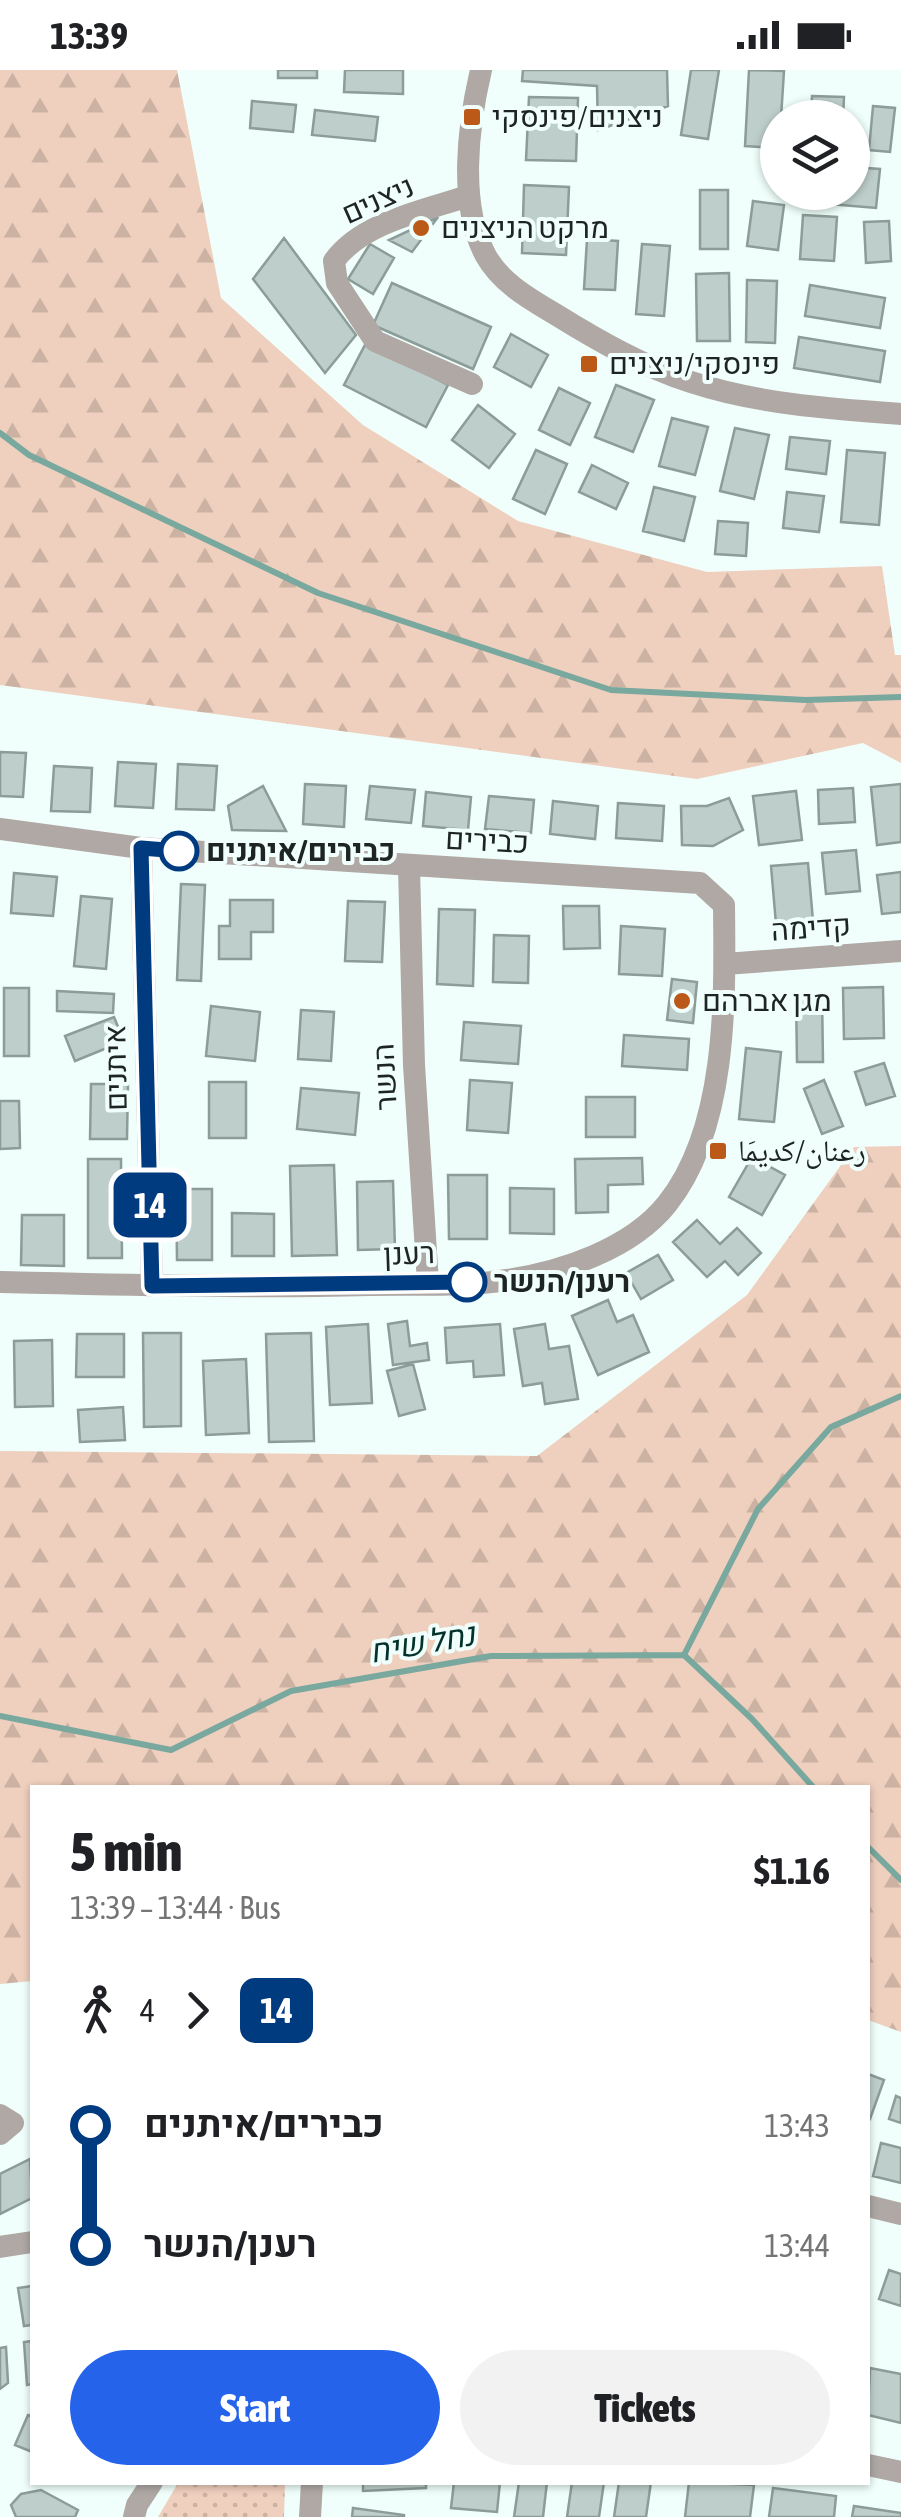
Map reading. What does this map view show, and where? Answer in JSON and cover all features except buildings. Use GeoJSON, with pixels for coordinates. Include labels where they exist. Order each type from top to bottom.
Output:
{"type":"FeatureCollection","features":[{"type":"Feature","properties":{"kind":"street"},"geometry":{"type":"LineString","coordinates":[[481,70],[468,196],[484,252],[495,272],[544,307],[635,358],[690,382],[764,399],[901,414]]}},
{"type":"Feature","properties":{"kind":"street","name":"ניצנים"},"geometry":{"type":"LineString","coordinates":[[468,196],[405,217],[347,243],[334,261],[338,283],[354,314],[375,341],[472,384]]}},
{"type":"Feature","properties":{"kind":"street","name":"כבירים"},"geometry":{"type":"LineString","coordinates":[[0,829],[141,848],[700,883],[724,905],[724,964]]}},
{"type":"Feature","properties":{"kind":"street","name":"איתנים"},"geometry":{"type":"LineString","coordinates":[[141,848],[152,1286]]}},
{"type":"Feature","properties":{"kind":"street","name":"הנשר"},"geometry":{"type":"LineString","coordinates":[[409,867],[414,1065],[428,1283]]}},
{"type":"Feature","properties":{"kind":"street","name":"קדימה"},"geometry":{"type":"LineString","coordinates":[[724,964],[901,951]]}},
{"type":"Feature","properties":{"kind":"street","name":"רענן"},"geometry":{"type":"LineString","coordinates":[[0,1282],[152,1286],[428,1283],[506,1280],[575,1263],[627,1239],[666,1205],[690,1166],[706,1131],[715,1088],[724,964]]}},
{"type":"Feature","properties":{"kind":"street"},"geometry":{"type":"LineString","coordinates":[[870,2206],[901,2214]]}},
{"type":"Feature","properties":{"kind":"street"},"geometry":{"type":"LineString","coordinates":[[0,2247],[30,2242]]}},
{"type":"Feature","properties":{"kind":"street"},"geometry":{"type":"LineString","coordinates":[[870,2465],[901,2472]]}},
{"type":"Feature","properties":{"kind":"street"},"geometry":{"type":"LineString","coordinates":[[135,2511],[150,2485]]}},
{"type":"Feature","properties":{"kind":"street"},"geometry":{"type":"LineString","coordinates":[[310,2517],[312,2485]]}},
{"type":"Feature","properties":{"kind":"green space"},"geometry":{"type":"Polygon","coordinates":[[[0,70],[177,70],[221,298],[363,425],[518,521],[707,572],[882,566],[895,655],[901,655],[901,763],[863,743],[697,779],[0,685],[0,70]]]}},
{"type":"Feature","properties":{"kind":"green space"},"geometry":{"type":"Polygon","coordinates":[[[901,1146],[901,2032],[870,2021],[870,1785],[30,1785],[30,1981],[0,1984],[0,1451],[537,1456],[747,1295],[854,1147],[901,1146]]]}},
{"type":"Feature","properties":{"kind":"green space"},"geometry":{"type":"Polygon","coordinates":[[[177,2485],[285,2485],[284,2517],[158,2517],[177,2485]]]}},
{"type":"Feature","properties":{"kind":"waterway"},"geometry":{"type":"LineString","coordinates":[[0,433],[29,455],[318,593],[611,690],[806,700],[901,697]]}},
{"type":"Feature","properties":{"kind":"waterway"},"geometry":{"type":"LineString","coordinates":[[684,1655],[758,1509],[831,1427],[901,1396]]}},
{"type":"Feature","properties":{"kind":"waterway","name":"נחל שיח"},"geometry":{"type":"LineString","coordinates":[[0,1716],[171,1750],[291,1691],[491,1656],[684,1655],[752,1719],[811,1785]]}},
{"type":"Feature","properties":{"kind":"waterway","name":"נחל שיח"},"geometry":{"type":"LineString","coordinates":[[870,1849],[901,1880]]}},
{"type":"Feature","properties":{"kind":"bus line","name":"14"},"geometry":{"type":"LineString","coordinates":[[179,851],[141,848],[152,1286],[467,1282]]}},
{"type":"Feature","properties":{"kind":"place","name":"ניצנים/פינסקי"},"geometry":{"type":"Point","coordinates":[472,117]}},
{"type":"Feature","properties":{"kind":"place","name":"מרקט הניצנים"},"geometry":{"type":"Point","coordinates":[421,228]}},
{"type":"Feature","properties":{"kind":"place","name":"פינסקי/ניצנים"},"geometry":{"type":"Point","coordinates":[589,364]}},
{"type":"Feature","properties":{"kind":"place","name":"כבירים/איתנים"},"geometry":{"type":"Point","coordinates":[179,851]}},
{"type":"Feature","properties":{"kind":"place","name":"מגן אברהם"},"geometry":{"type":"Point","coordinates":[682,1001]}},
{"type":"Feature","properties":{"kind":"place","name":"رعنان/كديمَا"},"geometry":{"type":"Point","coordinates":[718,1151]}},
{"type":"Feature","properties":{"kind":"place","name":"רענן/הנשר"},"geometry":{"type":"Point","coordinates":[467,1282]}}]}
